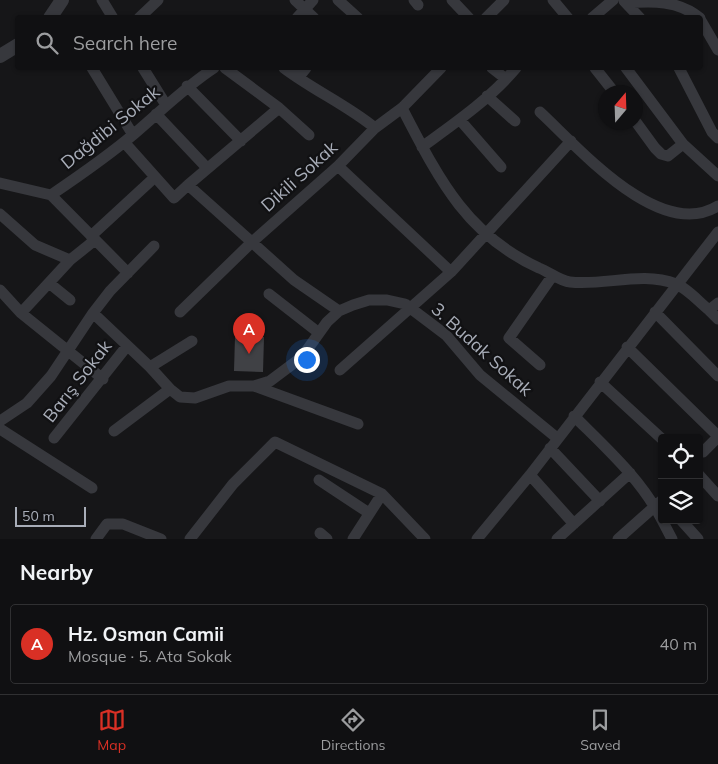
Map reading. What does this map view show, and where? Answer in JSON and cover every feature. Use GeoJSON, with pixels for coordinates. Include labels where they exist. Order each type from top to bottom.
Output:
{"type":"FeatureCollection","features":[{"type":"Feature","properties":{"kind":"street"},"geometry":{"type":"LineString","coordinates":[[102,0],[111,15]]}},
{"type":"Feature","properties":{"kind":"street"},"geometry":{"type":"LineString","coordinates":[[142,15],[158,0]]}},
{"type":"Feature","properties":{"kind":"street"},"geometry":{"type":"LineString","coordinates":[[295,0],[301,14],[313,0]]}},
{"type":"Feature","properties":{"kind":"street"},"geometry":{"type":"LineString","coordinates":[[338,0],[355,15]]}},
{"type":"Feature","properties":{"kind":"street"},"geometry":{"type":"LineString","coordinates":[[452,0],[466,15]]}},
{"type":"Feature","properties":{"kind":"street"},"geometry":{"type":"LineString","coordinates":[[489,15],[504,0]]}},
{"type":"Feature","properties":{"kind":"street"},"geometry":{"type":"LineString","coordinates":[[553,0],[563,15]]}},
{"type":"Feature","properties":{"kind":"street"},"geometry":{"type":"LineString","coordinates":[[596,15],[613,0]]}},
{"type":"Feature","properties":{"kind":"street"},"geometry":{"type":"LineString","coordinates":[[625,2],[650,1],[673,4],[688,9],[696,15]]}},
{"type":"Feature","properties":{"kind":"street"},"geometry":{"type":"LineString","coordinates":[[625,2],[637,15]]}},
{"type":"Feature","properties":{"kind":"street"},"geometry":{"type":"LineString","coordinates":[[703,23],[718,50]]}},
{"type":"Feature","properties":{"kind":"street"},"geometry":{"type":"LineString","coordinates":[[0,56],[15,48]]}},
{"type":"Feature","properties":{"kind":"street"},"geometry":{"type":"LineString","coordinates":[[93,70],[129,138],[155,177],[174,198],[279,108]]}},
{"type":"Feature","properties":{"kind":"street"},"geometry":{"type":"LineString","coordinates":[[144,70],[166,105]]}},
{"type":"Feature","properties":{"kind":"street","name":"Dağdibi Sokak"},"geometry":{"type":"LineString","coordinates":[[51,195],[129,138],[187,86],[211,70]]}},
{"type":"Feature","properties":{"kind":"street"},"geometry":{"type":"LineString","coordinates":[[228,70],[279,108],[309,135]]}},
{"type":"Feature","properties":{"kind":"street"},"geometry":{"type":"LineString","coordinates":[[287,70],[357,113],[375,128]]}},
{"type":"Feature","properties":{"kind":"street"},"geometry":{"type":"LineString","coordinates":[[298,78],[304,70]]}},
{"type":"Feature","properties":{"kind":"street","name":"Dikili Sokak"},"geometry":{"type":"LineString","coordinates":[[180,312],[251,243],[338,166],[375,128],[402,108],[439,70]]}},
{"type":"Feature","properties":{"kind":"street"},"geometry":{"type":"LineString","coordinates":[[495,70],[506,79]]}},
{"type":"Feature","properties":{"kind":"street"},"geometry":{"type":"LineString","coordinates":[[422,147],[460,120],[514,70]]}},
{"type":"Feature","properties":{"kind":"street"},"geometry":{"type":"LineString","coordinates":[[597,70],[608,85]]}},
{"type":"Feature","properties":{"kind":"street"},"geometry":{"type":"LineString","coordinates":[[628,70],[683,144],[718,176]]}},
{"type":"Feature","properties":{"kind":"street"},"geometry":{"type":"LineString","coordinates":[[680,70],[712,132],[718,138]]}},
{"type":"Feature","properties":{"kind":"street"},"geometry":{"type":"LineString","coordinates":[[187,86],[240,141]]}},
{"type":"Feature","properties":{"kind":"street"},"geometry":{"type":"LineString","coordinates":[[487,96],[515,121]]}},
{"type":"Feature","properties":{"kind":"street"},"geometry":{"type":"LineString","coordinates":[[402,108],[422,147],[463,212],[486,235],[523,260],[569,282],[647,278],[677,284],[713,307],[718,319]]}},
{"type":"Feature","properties":{"kind":"street"},"geometry":{"type":"LineString","coordinates":[[540,112],[616,182],[640,199],[670,212],[690,214],[718,206]]}},
{"type":"Feature","properties":{"kind":"street"},"geometry":{"type":"LineString","coordinates":[[156,114],[207,168]]}},
{"type":"Feature","properties":{"kind":"street"},"geometry":{"type":"LineString","coordinates":[[460,120],[501,167]]}},
{"type":"Feature","properties":{"kind":"street"},"geometry":{"type":"LineString","coordinates":[[642,130],[661,154],[668,156],[683,144]]}},
{"type":"Feature","properties":{"kind":"street"},"geometry":{"type":"LineString","coordinates":[[340,370],[408,306],[451,272],[571,141]]}},
{"type":"Feature","properties":{"kind":"street"},"geometry":{"type":"LineString","coordinates":[[338,166],[451,272]]}},
{"type":"Feature","properties":{"kind":"street"},"geometry":{"type":"LineString","coordinates":[[21,312],[70,260],[155,177]]}},
{"type":"Feature","properties":{"kind":"street"},"geometry":{"type":"LineString","coordinates":[[0,183],[51,195],[128,272]]}},
{"type":"Feature","properties":{"kind":"street"},"geometry":{"type":"LineString","coordinates":[[188,185],[294,280],[339,312]]}},
{"type":"Feature","properties":{"kind":"street"},"geometry":{"type":"LineString","coordinates":[[0,214],[35,244],[70,260]]}},
{"type":"Feature","properties":{"kind":"street"},"geometry":{"type":"LineString","coordinates":[[477,539],[530,475],[627,347],[718,233]]}},
{"type":"Feature","properties":{"kind":"street"},"geometry":{"type":"LineString","coordinates":[[0,421],[27,403],[51,376],[92,313],[154,246]]}},
{"type":"Feature","properties":{"kind":"street"},"geometry":{"type":"LineString","coordinates":[[540,365],[509,338],[553,275]]}},
{"type":"Feature","properties":{"kind":"street"},"geometry":{"type":"LineString","coordinates":[[49,283],[70,300]]}},
{"type":"Feature","properties":{"kind":"street"},"geometry":{"type":"LineString","coordinates":[[0,290],[21,312],[103,379]]}},
{"type":"Feature","properties":{"kind":"street"},"geometry":{"type":"LineString","coordinates":[[269,294],[319,333]]}},
{"type":"Feature","properties":{"kind":"street"},"geometry":{"type":"LineString","coordinates":[[92,313],[150,367],[170,389],[180,397],[196,398],[229,386],[254,386],[270,381],[302,357],[319,333],[339,312],[369,300],[388,300],[408,306]]}},
{"type":"Feature","properties":{"kind":"street","name":"3. Budak Sokak"},"geometry":{"type":"LineString","coordinates":[[408,306],[446,336],[480,375],[557,438]]}},
{"type":"Feature","properties":{"kind":"street"},"geometry":{"type":"LineString","coordinates":[[655,312],[718,376]]}},
{"type":"Feature","properties":{"kind":"street"},"geometry":{"type":"LineString","coordinates":[[150,367],[192,341]]}},
{"type":"Feature","properties":{"kind":"street","name":"Barış Sokak"},"geometry":{"type":"LineString","coordinates":[[54,438],[103,379],[127,346]]}},
{"type":"Feature","properties":{"kind":"street"},"geometry":{"type":"LineString","coordinates":[[627,347],[718,436],[704,452]]}},
{"type":"Feature","properties":{"kind":"street"},"geometry":{"type":"LineString","coordinates":[[600,382],[658,435]]}},
{"type":"Feature","properties":{"kind":"street"},"geometry":{"type":"LineString","coordinates":[[254,386],[358,424]]}},
{"type":"Feature","properties":{"kind":"street"},"geometry":{"type":"LineString","coordinates":[[114,431],[170,389]]}},
{"type":"Feature","properties":{"kind":"street"},"geometry":{"type":"LineString","coordinates":[[574,416],[658,503]]}},
{"type":"Feature","properties":{"kind":"street"},"geometry":{"type":"LineString","coordinates":[[0,429],[92,488]]}},
{"type":"Feature","properties":{"kind":"street"},"geometry":{"type":"LineString","coordinates":[[190,539],[233,484],[275,442],[331,467],[382,494],[425,539]]}},
{"type":"Feature","properties":{"kind":"street"},"geometry":{"type":"LineString","coordinates":[[550,448],[600,501]]}},
{"type":"Feature","properties":{"kind":"street"},"geometry":{"type":"LineString","coordinates":[[561,538],[630,473]]}},
{"type":"Feature","properties":{"kind":"street"},"geometry":{"type":"LineString","coordinates":[[530,475],[574,524]]}},
{"type":"Feature","properties":{"kind":"street"},"geometry":{"type":"LineString","coordinates":[[703,479],[718,496]]}},
{"type":"Feature","properties":{"kind":"street"},"geometry":{"type":"LineString","coordinates":[[319,480],[369,514]]}},
{"type":"Feature","properties":{"kind":"street"},"geometry":{"type":"LineString","coordinates":[[353,539],[382,494]]}},
{"type":"Feature","properties":{"kind":"street"},"geometry":{"type":"LineString","coordinates":[[618,539],[658,507]]}},
{"type":"Feature","properties":{"kind":"street"},"geometry":{"type":"LineString","coordinates":[[96,539],[107,524],[123,524],[135,534],[161,539]]}},
{"type":"Feature","properties":{"kind":"street"},"geometry":{"type":"LineString","coordinates":[[664,524],[672,539]]}},
{"type":"Feature","properties":{"kind":"street"},"geometry":{"type":"LineString","coordinates":[[685,524],[698,539]]}},
{"type":"Feature","properties":{"kind":"building"},"geometry":{"type":"Polygon","coordinates":[[[235,337],[264,337],[263,372],[234,371],[235,337]]]}},
{"type":"Feature","properties":{"kind":"place","name":"Hz. Osman Camii"},"geometry":{"type":"Point","coordinates":[249,354]}}]}
